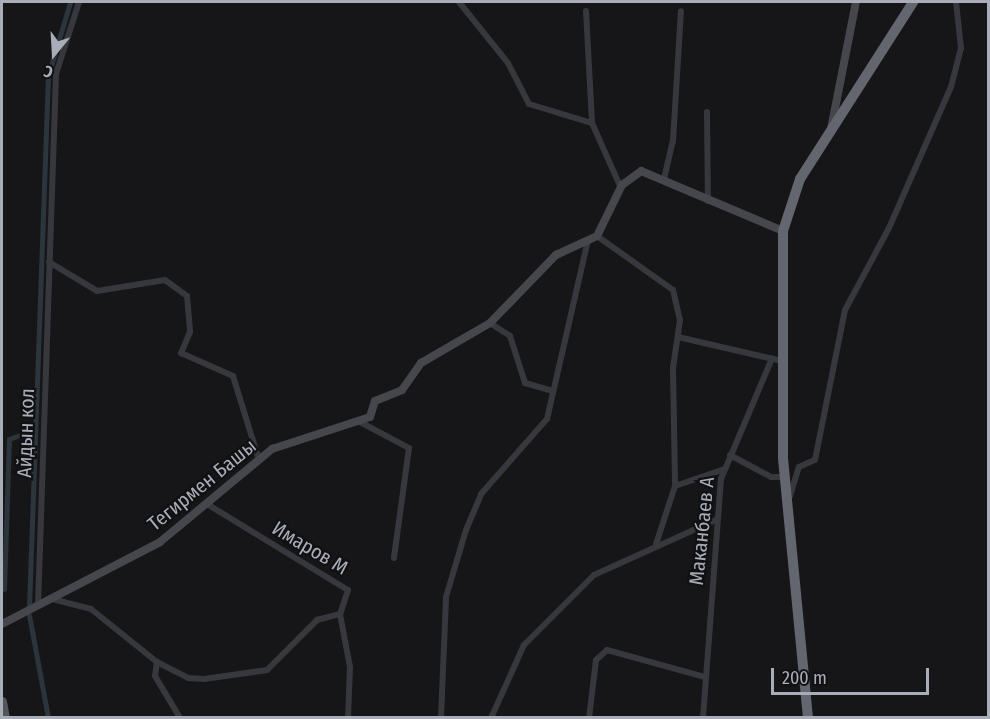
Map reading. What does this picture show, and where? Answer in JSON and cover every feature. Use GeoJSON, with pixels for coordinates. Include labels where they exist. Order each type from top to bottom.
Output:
{"type":"FeatureCollection","features":[{"type":"Feature","properties":{"kind":"highway"},"geometry":{"type":"LineString","coordinates":[[808,717],[777,359],[783,231],[796,187],[913,2]]}},
{"type":"Feature","properties":{"kind":"main road"},"geometry":{"type":"LineString","coordinates":[[2,701],[5,717]]}},
{"type":"Feature","properties":{"kind":"street","name":"Айдын кол"},"geometry":{"type":"LineString","coordinates":[[38,606],[56,74],[79,2]]}},
{"type":"Feature","properties":{"kind":"street"},"geometry":{"type":"LineString","coordinates":[[459,2],[508,63],[529,104],[592,123]]}},
{"type":"Feature","properties":{"kind":"street"},"geometry":{"type":"LineString","coordinates":[[830,132],[856,2]]}},
{"type":"Feature","properties":{"kind":"street"},"geometry":{"type":"LineString","coordinates":[[788,504],[796,473],[814,460],[845,310],[890,228],[954,79],[961,48],[956,2]]}},
{"type":"Feature","properties":{"kind":"street"},"geometry":{"type":"LineString","coordinates":[[586,11],[592,123],[621,188]]}},
{"type":"Feature","properties":{"kind":"street"},"geometry":{"type":"LineString","coordinates":[[664,179],[673,141],[681,11]]}},
{"type":"Feature","properties":{"kind":"street"},"geometry":{"type":"LineString","coordinates":[[707,112],[708,202]]}},
{"type":"Feature","properties":{"kind":"street"},"geometry":{"type":"LineString","coordinates":[[441,717],[446,597],[474,505],[517,450],[543,429],[575,309],[581,254],[621,188],[640,171],[664,179],[708,202],[783,231]]}},
{"type":"Feature","properties":{"kind":"street"},"geometry":{"type":"LineString","coordinates":[[360,423],[370,417],[375,401],[402,390],[426,358],[490,323],[556,255],[593,237]]}},
{"type":"Feature","properties":{"kind":"street"},"geometry":{"type":"LineString","coordinates":[[593,237],[673,290],[678,337],[673,368],[675,486],[656,543]]}},
{"type":"Feature","properties":{"kind":"street"},"geometry":{"type":"LineString","coordinates":[[49,262],[97,291],[165,280],[187,296],[190,332],[181,353],[233,376],[259,460]]}},
{"type":"Feature","properties":{"kind":"street"},"geometry":{"type":"LineString","coordinates":[[490,323],[510,336],[525,383],[553,391]]}},
{"type":"Feature","properties":{"kind":"street"},"geometry":{"type":"LineString","coordinates":[[678,337],[777,359]]}},
{"type":"Feature","properties":{"kind":"street","name":"Маканбаев А"},"geometry":{"type":"LineString","coordinates":[[703,717],[716,520],[725,469],[777,359]]}},
{"type":"Feature","properties":{"kind":"street"},"geometry":{"type":"LineString","coordinates":[[360,423],[409,448],[394,558]]}},
{"type":"Feature","properties":{"kind":"street","name":"Тегирмен Башы"},"geometry":{"type":"LineString","coordinates":[[2,624],[160,542],[272,449],[360,423]]}},
{"type":"Feature","properties":{"kind":"street"},"geometry":{"type":"LineString","coordinates":[[730,455],[771,477],[786,477]]}},
{"type":"Feature","properties":{"kind":"street"},"geometry":{"type":"LineString","coordinates":[[675,486],[725,469]]}},
{"type":"Feature","properties":{"kind":"street","name":"Имаров М"},"geometry":{"type":"LineString","coordinates":[[207,504],[343,585],[347,598],[340,614],[350,667],[348,717]]}},
{"type":"Feature","properties":{"kind":"street"},"geometry":{"type":"LineString","coordinates":[[491,717],[524,645],[553,613],[594,575],[656,543],[716,520]]}},
{"type":"Feature","properties":{"kind":"street"},"geometry":{"type":"LineString","coordinates":[[52,598],[91,609],[157,662],[188,678],[267,670],[317,620],[340,614]]}},
{"type":"Feature","properties":{"kind":"street"},"geometry":{"type":"LineString","coordinates":[[589,717],[596,660],[607,650],[705,677]]}},
{"type":"Feature","properties":{"kind":"street"},"geometry":{"type":"LineString","coordinates":[[157,662],[155,676],[180,717]]}},
{"type":"Feature","properties":{"kind":"waterway"},"geometry":{"type":"LineString","coordinates":[[29,606],[48,76],[70,2]]}},
{"type":"Feature","properties":{"kind":"waterway"},"geometry":{"type":"LineString","coordinates":[[4,589],[9,439],[35,429]]}},
{"type":"Feature","properties":{"kind":"waterway"},"geometry":{"type":"LineString","coordinates":[[29,615],[48,718]]}}]}
